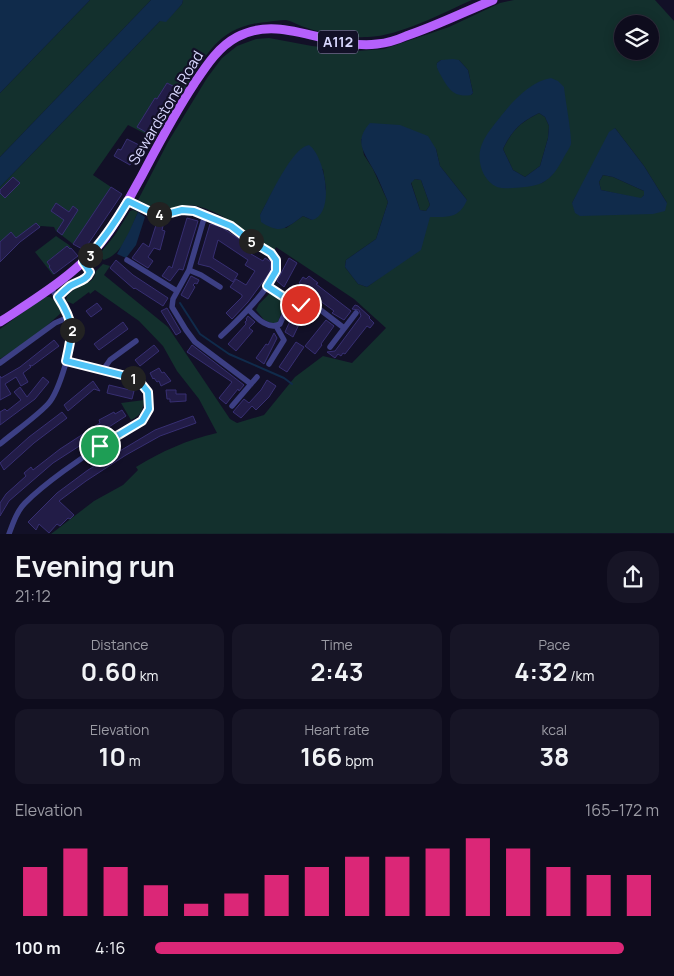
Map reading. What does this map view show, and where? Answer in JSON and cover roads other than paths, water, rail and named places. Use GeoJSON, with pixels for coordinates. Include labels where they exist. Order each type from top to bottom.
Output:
{"type":"FeatureCollection","features":[{"type":"Feature","properties":{"kind":"main road","name":"Sewardstone Road"},"geometry":{"type":"LineString","coordinates":[[0,322],[83,262],[102,241],[117,221],[157,146],[196,80],[217,53],[237,36],[250,31],[271,28],[341,43],[377,44],[417,32],[493,0]]}},
{"type":"Feature","properties":{"kind":"street"},"geometry":{"type":"LineString","coordinates":[[128,201],[151,212],[160,214],[182,210],[206,215],[231,226],[271,253],[276,260],[276,271],[267,286],[222,336]]}},
{"type":"Feature","properties":{"kind":"street"},"geometry":{"type":"LineString","coordinates":[[206,215],[189,270],[173,299],[172,307],[195,342],[251,384]]}},
{"type":"Feature","properties":{"kind":"street"},"geometry":{"type":"LineString","coordinates":[[127,260],[177,291]]}},
{"type":"Feature","properties":{"kind":"street"},"geometry":{"type":"LineString","coordinates":[[58,297],[72,285],[86,279],[89,275],[90,272],[83,262]]}},
{"type":"Feature","properties":{"kind":"street"},"geometry":{"type":"LineString","coordinates":[[189,270],[220,287]]}},
{"type":"Feature","properties":{"kind":"street"},"geometry":{"type":"LineString","coordinates":[[267,286],[290,301],[318,308],[344,328]]}},
{"type":"Feature","properties":{"kind":"street"},"geometry":{"type":"LineString","coordinates":[[0,444],[48,403],[57,390],[72,333],[69,317],[50,287]]}},
{"type":"Feature","properties":{"kind":"street"},"geometry":{"type":"LineString","coordinates":[[248,309],[266,324],[276,326],[280,324],[290,301]]}},
{"type":"Feature","properties":{"kind":"street"},"geometry":{"type":"LineString","coordinates":[[330,347],[356,313]]}},
{"type":"Feature","properties":{"kind":"street"},"geometry":{"type":"LineString","coordinates":[[0,363],[55,323],[69,317]]}},
{"type":"Feature","properties":{"kind":"street"},"geometry":{"type":"LineString","coordinates":[[269,364],[284,340],[276,326]]}},
{"type":"Feature","properties":{"kind":"street"},"geometry":{"type":"LineString","coordinates":[[103,370],[110,360],[136,341]]}},
{"type":"Feature","properties":{"kind":"street"},"geometry":{"type":"LineString","coordinates":[[8,534],[26,503],[65,471],[105,443],[135,426],[147,415],[150,404],[148,392],[140,382],[130,377],[66,361]]}},
{"type":"Feature","properties":{"kind":"street"},"geometry":{"type":"LineString","coordinates":[[232,406],[258,377]]}},
{"type":"Feature","properties":{"kind":"water"},"geometry":{"type":"Polygon","coordinates":[[[0,0],[90,0],[0,93],[0,0]]]}},
{"type":"Feature","properties":{"kind":"water"},"geometry":{"type":"Polygon","coordinates":[[[151,0],[183,0],[182,4],[166,22],[160,21],[0,187],[0,157],[151,0]]]}},
{"type":"Feature","properties":{"kind":"water"},"geometry":{"type":"Polygon","coordinates":[[[441,60],[459,60],[468,70],[473,93],[471,95],[460,95],[452,91],[440,74],[437,63],[441,60]]]}},
{"type":"Feature","properties":{"kind":"water"},"geometry":{"type":"Polygon","coordinates":[[[551,78],[558,81],[564,87],[571,139],[570,146],[555,172],[542,183],[520,188],[497,187],[487,179],[481,168],[480,150],[482,144],[490,130],[511,104],[523,92],[551,78]],[[539,113],[522,123],[503,149],[513,170],[525,177],[540,166],[548,138],[549,126],[545,117],[539,113]]]}},
{"type":"Feature","properties":{"kind":"water"},"geometry":{"type":"Polygon","coordinates":[[[370,123],[400,125],[428,136],[436,149],[440,166],[467,200],[460,211],[452,216],[430,217],[421,250],[367,287],[358,284],[345,267],[346,260],[376,239],[388,202],[363,151],[361,141],[365,129],[370,123]],[[415,179],[411,183],[420,210],[426,211],[430,205],[421,180],[415,179]]]}},
{"type":"Feature","properties":{"kind":"water"},"geometry":{"type":"Polygon","coordinates":[[[615,128],[644,166],[667,203],[665,211],[653,214],[580,216],[575,213],[572,203],[609,132],[615,128]],[[603,175],[599,182],[601,190],[641,198],[644,195],[644,191],[613,177],[603,175]]]}},
{"type":"Feature","properties":{"kind":"water"},"geometry":{"type":"Polygon","coordinates":[[[309,145],[315,151],[320,161],[326,184],[324,207],[319,216],[312,220],[303,216],[288,227],[279,229],[268,226],[261,222],[260,215],[288,164],[302,148],[309,145]]]}},
{"type":"Feature","properties":{"kind":"water"},"geometry":{"type":"Polygon","coordinates":[[[138,212],[145,217],[136,245],[126,258],[117,254],[138,212]]]}},
{"type":"Feature","properties":{"kind":"waterway"},"geometry":{"type":"LineString","coordinates":[[180,303],[200,334],[229,354],[284,378],[292,384]]}}]}
